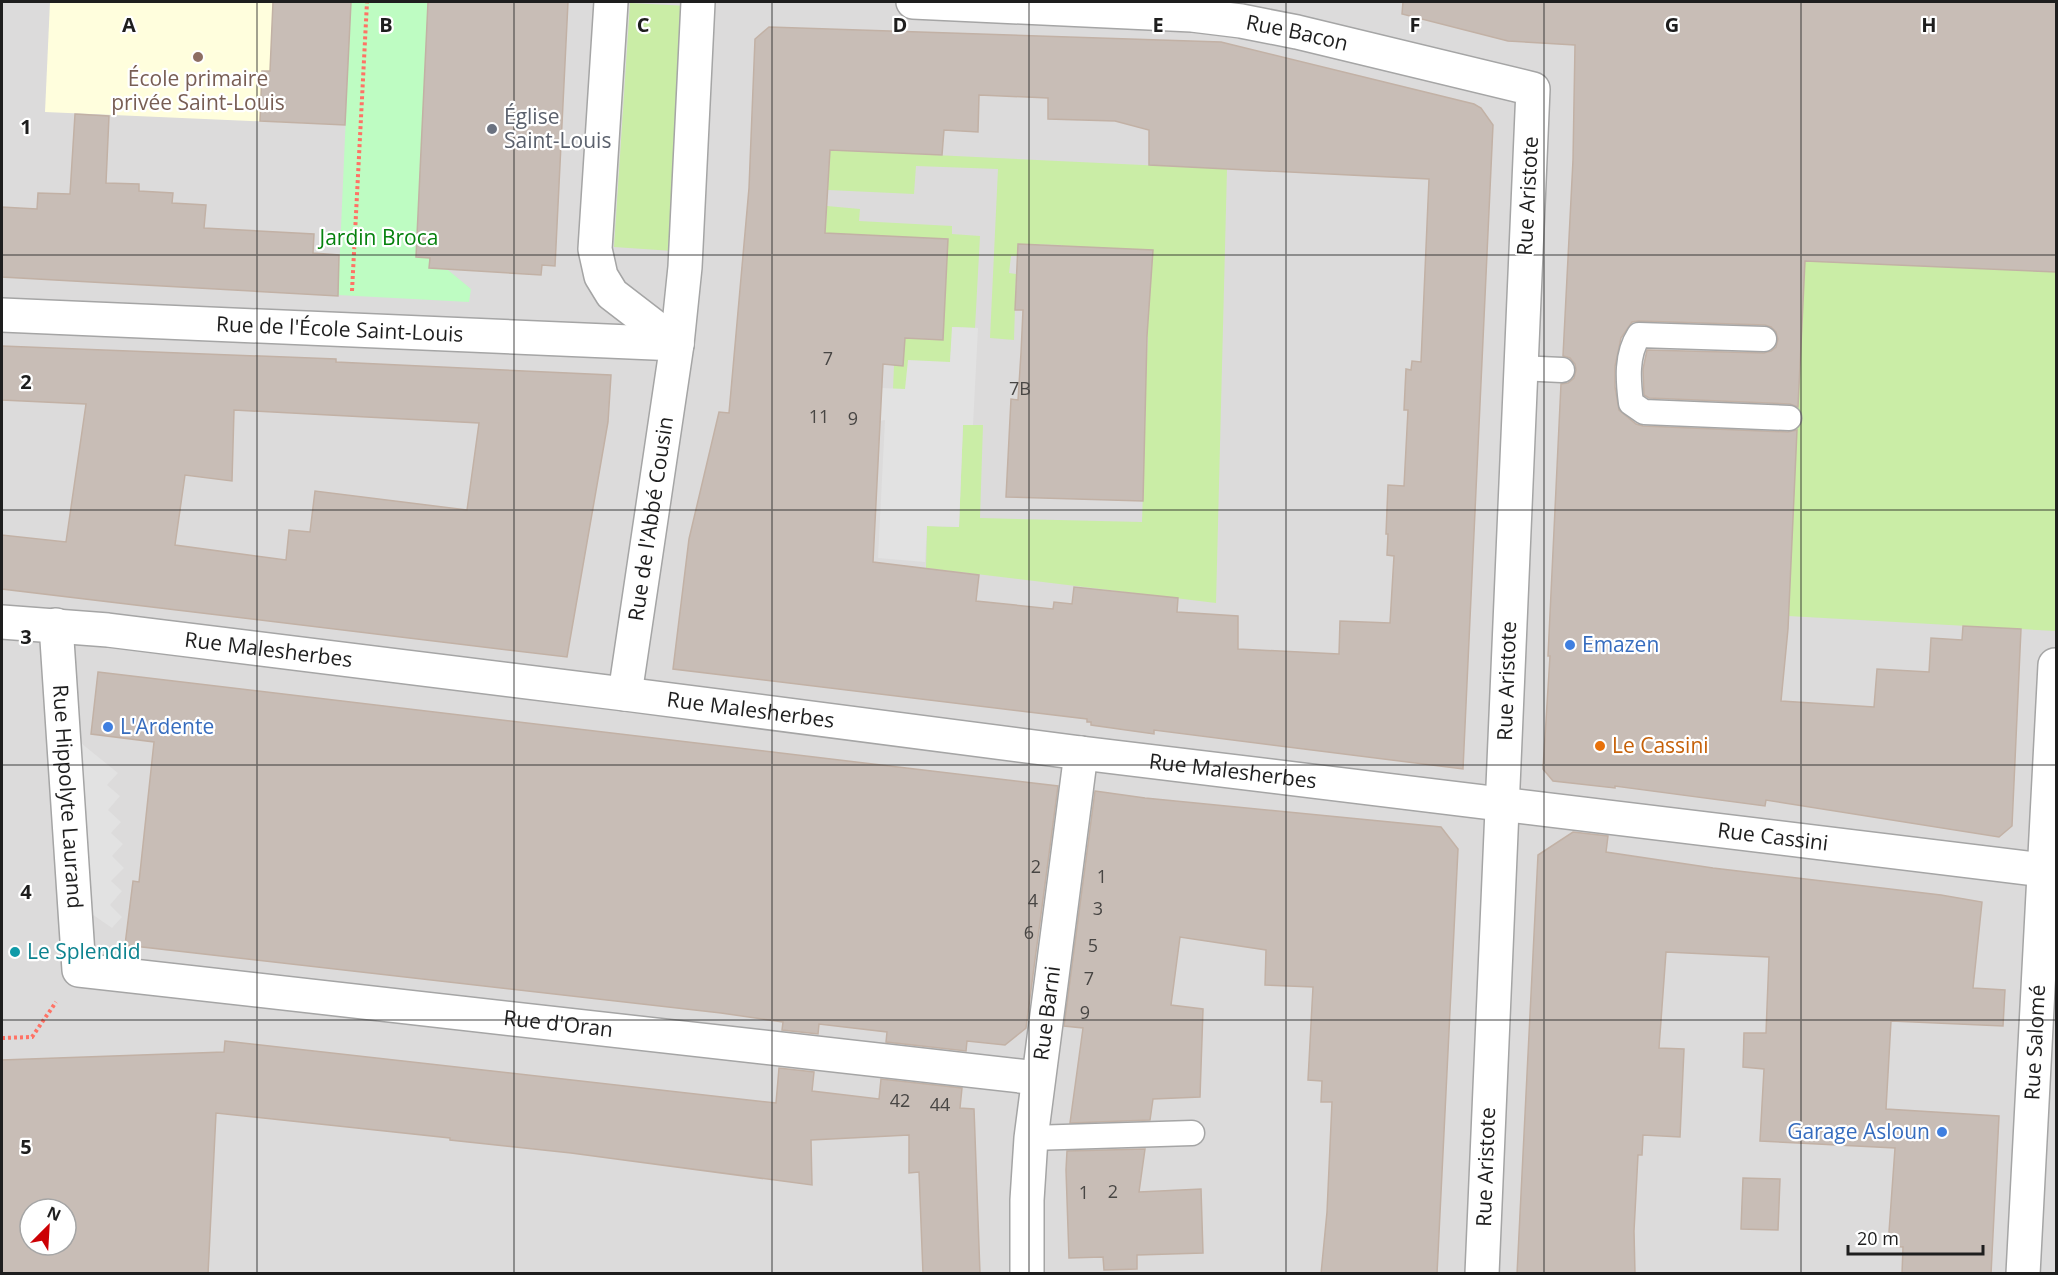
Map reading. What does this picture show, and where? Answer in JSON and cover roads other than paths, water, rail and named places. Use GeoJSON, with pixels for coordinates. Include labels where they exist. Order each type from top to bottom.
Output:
{"type":"FeatureCollection","features":[{"type":"Feature","properties":{"kind":"street"},"geometry":{"type":"LineString","coordinates":[[611,2],[595,249],[601,276],[612,294],[677,344]]}},
{"type":"Feature","properties":{"kind":"street","name":"Rue de l'Abbé Cousin"},"geometry":{"type":"LineString","coordinates":[[625,694],[677,344],[686,267],[698,2]]}},
{"type":"Feature","properties":{"kind":"street","name":"Rue Bacon"},"geometry":{"type":"LineString","coordinates":[[913,2],[1192,15],[1241,21],[1298,32],[1533,89]]}},
{"type":"Feature","properties":{"kind":"street","name":"Rue Aristote"},"geometry":{"type":"LineString","coordinates":[[1482,1274],[1533,89]]}},
{"type":"Feature","properties":{"kind":"street","name":"Rue de l'École Saint-Louis"},"geometry":{"type":"LineString","coordinates":[[2,315],[677,344]]}},
{"type":"Feature","properties":{"kind":"street","name":"Rue Malesherbes"},"geometry":{"type":"LineString","coordinates":[[2,622],[108,630],[1502,805]]}},
{"type":"Feature","properties":{"kind":"street","name":"Rue Hippolyte Laurand"},"geometry":{"type":"LineString","coordinates":[[56,625],[79,970]]}},
{"type":"Feature","properties":{"kind":"street","name":"Rue Salomé"},"geometry":{"type":"LineString","coordinates":[[2023,1274],[2050,872],[2056,665]]}},
{"type":"Feature","properties":{"kind":"street","name":"Rue Barni"},"geometry":{"type":"LineString","coordinates":[[1027,1274],[1027,1200],[1031,1138],[1082,753]]}},
{"type":"Feature","properties":{"kind":"street","name":"Rue Cassini"},"geometry":{"type":"LineString","coordinates":[[1502,805],[2050,872]]}},
{"type":"Feature","properties":{"kind":"street","name":"Rue d'Oran"},"geometry":{"type":"LineString","coordinates":[[79,970],[1038,1078]]}},
{"type":"Feature","properties":{"kind":"lane"},"geometry":{"type":"LineString","coordinates":[[1764,339],[1639,335],[1621,375],[1631,403],[1644,412],[1789,418]]}},
{"type":"Feature","properties":{"kind":"lane"},"geometry":{"type":"LineString","coordinates":[[1520,368],[1562,370]]}},
{"type":"Feature","properties":{"kind":"lane"},"geometry":{"type":"LineString","coordinates":[[1031,1138],[1192,1133]]}},
{"type":"Feature","properties":{"kind":"place","name":"École primaire privée Saint-Louis"},"geometry":{"type":"Point","coordinates":[198,57]}},
{"type":"Feature","properties":{"kind":"place","name":"Église Saint-Louis"},"geometry":{"type":"Point","coordinates":[492,129]}},
{"type":"Feature","properties":{"kind":"place","name":"Emazen"},"geometry":{"type":"Point","coordinates":[1570,645]}},
{"type":"Feature","properties":{"kind":"place","name":"L'Ardente"},"geometry":{"type":"Point","coordinates":[108,727]}},
{"type":"Feature","properties":{"kind":"place","name":"Le Cassini"},"geometry":{"type":"Point","coordinates":[1600,746]}},
{"type":"Feature","properties":{"kind":"place","name":"Le Splendid"},"geometry":{"type":"Point","coordinates":[15,952]}},
{"type":"Feature","properties":{"kind":"place","name":"Garage Asloun"},"geometry":{"type":"Point","coordinates":[1942,1132]}},
{"type":"Feature","properties":{"kind":"park label","name":"Jardin Broca"},"geometry":{"type":"Point","coordinates":[379,238]}}]}
